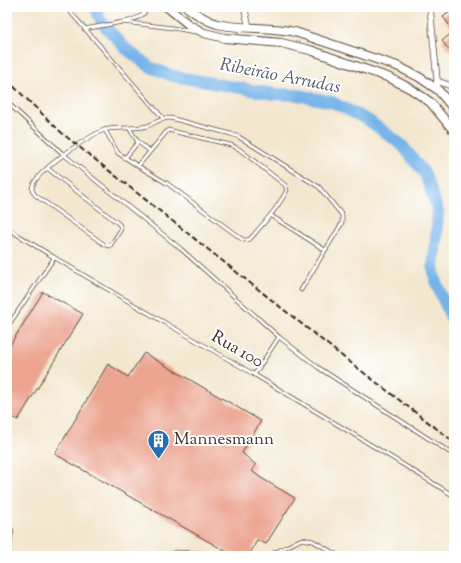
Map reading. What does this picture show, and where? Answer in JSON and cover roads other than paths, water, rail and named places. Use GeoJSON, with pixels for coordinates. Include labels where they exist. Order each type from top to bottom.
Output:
{"type":"FeatureCollection","features":[{"type":"Feature","properties":{"kind":"main road"},"geometry":{"type":"LineString","coordinates":[[167,7],[188,24],[204,33],[225,38],[281,43],[310,50],[390,78],[411,89],[430,102],[454,131]]}},
{"type":"Feature","properties":{"kind":"main road"},"geometry":{"type":"LineString","coordinates":[[187,7],[216,24],[280,28],[382,61],[418,77],[438,90],[454,109]]}},
{"type":"Feature","properties":{"kind":"street"},"geometry":{"type":"LineString","coordinates":[[244,7],[249,27]]}},
{"type":"Feature","properties":{"kind":"street"},"geometry":{"type":"LineString","coordinates":[[430,7],[438,90]]}},
{"type":"Feature","properties":{"kind":"street"},"geometry":{"type":"LineString","coordinates":[[437,81],[454,87]]}},
{"type":"Feature","properties":{"kind":"lane"},"geometry":{"type":"LineString","coordinates":[[66,7],[163,118]]}},
{"type":"Feature","properties":{"kind":"lane"},"geometry":{"type":"LineString","coordinates":[[84,29],[123,22],[139,17],[148,7]]}},
{"type":"Feature","properties":{"kind":"lane"},"geometry":{"type":"LineString","coordinates":[[123,22],[204,33]]}},
{"type":"Feature","properties":{"kind":"lane"},"geometry":{"type":"LineString","coordinates":[[7,102],[63,154],[181,249],[279,336],[319,368],[454,455]]}},
{"type":"Feature","properties":{"kind":"lane"},"geometry":{"type":"LineString","coordinates":[[48,168],[119,224],[121,228],[120,231],[110,246],[105,245],[34,195],[32,190],[38,177],[63,154],[105,130],[147,126],[163,118],[170,118],[232,134],[319,187],[342,215],[342,223],[302,290]]}},
{"type":"Feature","properties":{"kind":"lane"},"geometry":{"type":"LineString","coordinates":[[129,128],[138,142],[150,151]]}},
{"type":"Feature","properties":{"kind":"lane"},"geometry":{"type":"LineString","coordinates":[[105,130],[114,148],[125,158],[138,166],[168,184],[243,240],[250,239],[270,215],[287,190],[285,184],[232,145],[168,130],[138,166]]}},
{"type":"Feature","properties":{"kind":"lane"},"geometry":{"type":"LineString","coordinates":[[125,158],[138,142]]}},
{"type":"Feature","properties":{"kind":"lane"},"geometry":{"type":"LineString","coordinates":[[270,215],[325,250]]}},
{"type":"Feature","properties":{"kind":"lane","name":"Rua 100"},"geometry":{"type":"LineString","coordinates":[[7,228],[147,314],[254,375],[454,496]]}},
{"type":"Feature","properties":{"kind":"lane"},"geometry":{"type":"LineString","coordinates":[[10,323],[54,258]]}},
{"type":"Feature","properties":{"kind":"lane"},"geometry":{"type":"LineString","coordinates":[[254,375],[279,336]]}},
{"type":"Feature","properties":{"kind":"lane"},"geometry":{"type":"LineString","coordinates":[[7,526],[12,530],[8,556]]}},
{"type":"Feature","properties":{"kind":"lane"},"geometry":{"type":"LineString","coordinates":[[268,556],[302,539],[313,541],[339,556]]}},
{"type":"Feature","properties":{"kind":"lane"},"geometry":{"type":"LineString","coordinates":[[164,556],[175,552],[202,553],[211,556]]}},
{"type":"Feature","properties":{"kind":"waterway","name":"Ribeirão Arrudas"},"geometry":{"type":"LineString","coordinates":[[95,7],[101,21],[125,48],[150,67],[173,76],[274,94],[298,95],[332,102],[368,120],[402,145],[425,174],[438,211],[433,267],[436,283],[454,324]]}},
{"type":"Feature","properties":{"kind":"railway"},"geometry":{"type":"LineString","coordinates":[[7,80],[63,134],[342,356],[454,442]]}},
{"type":"Feature","properties":{"kind":"place","name":"Mannesmann"},"geometry":{"type":"Point","coordinates":[158,460]}}]}
